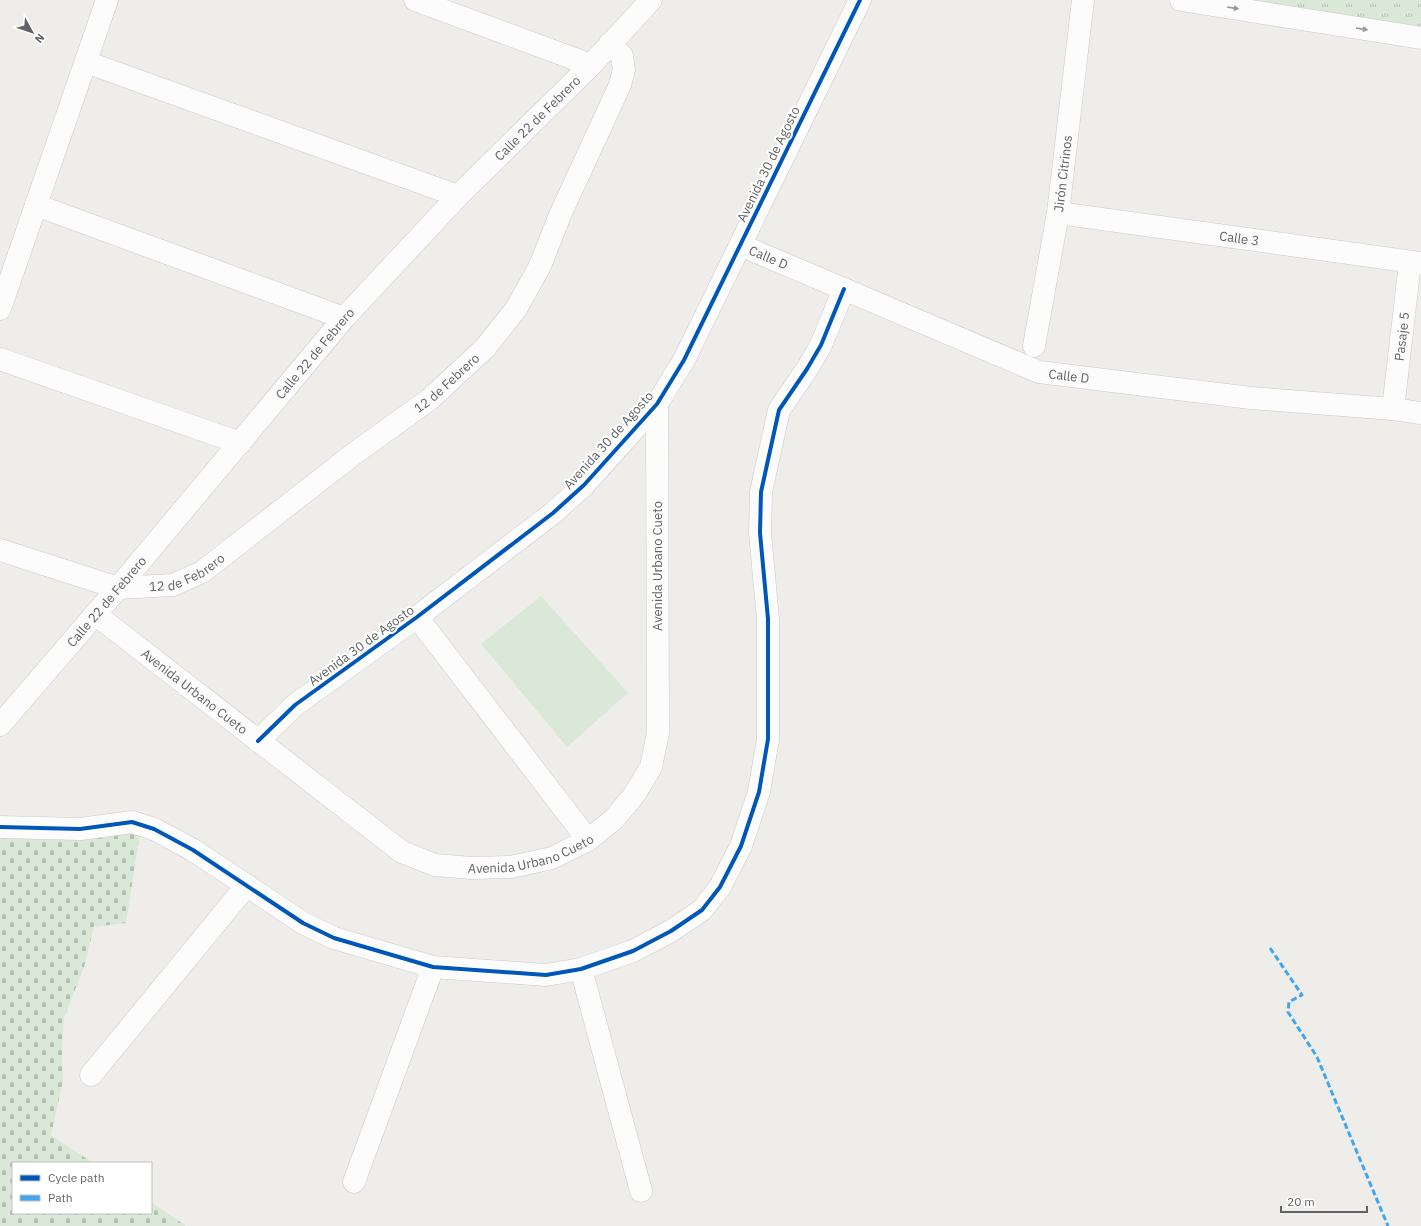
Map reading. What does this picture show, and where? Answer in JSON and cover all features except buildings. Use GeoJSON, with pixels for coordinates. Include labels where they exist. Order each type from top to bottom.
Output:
{"type":"FeatureCollection","features":[{"type":"Feature","properties":{"kind":"street"},"geometry":{"type":"LineString","coordinates":[[0,309],[107,0]]}},
{"type":"Feature","properties":{"kind":"street"},"geometry":{"type":"LineString","coordinates":[[415,0],[591,65]]}},
{"type":"Feature","properties":{"kind":"street","name":"Calle 22 de Febrero"},"geometry":{"type":"LineString","coordinates":[[0,725],[118,588],[344,318],[458,196],[591,65],[651,0]]}},
{"type":"Feature","properties":{"kind":"street","name":"Avenida 30 de Agosto"},"geometry":{"type":"LineString","coordinates":[[258,740],[294,705],[417,617],[553,513],[579,490],[657,404],[684,360],[860,0]]}},
{"type":"Feature","properties":{"kind":"street","name":"Jirón Citrinos"},"geometry":{"type":"LineString","coordinates":[[1034,346],[1058,213],[1083,0]]}},
{"type":"Feature","properties":{"kind":"street"},"geometry":{"type":"LineString","coordinates":[[1181,0],[1421,38]]}},
{"type":"Feature","properties":{"kind":"street","name":"12 de Febrero"},"geometry":{"type":"LineString","coordinates":[[118,588],[173,585],[202,572],[355,453],[430,399],[485,348],[516,309],[540,266],[560,215],[620,85],[624,70],[622,56],[610,43]]}},
{"type":"Feature","properties":{"kind":"street"},"geometry":{"type":"LineString","coordinates":[[86,62],[458,196]]}},
{"type":"Feature","properties":{"kind":"street"},"geometry":{"type":"LineString","coordinates":[[36,205],[344,318]]}},
{"type":"Feature","properties":{"kind":"street","name":"Calle 3"},"geometry":{"type":"LineString","coordinates":[[1058,213],[1415,263]]}},
{"type":"Feature","properties":{"kind":"street","name":"Calle D"},"geometry":{"type":"LineString","coordinates":[[740,244],[1039,372],[1251,398],[1421,413]]}},
{"type":"Feature","properties":{"kind":"street","name":"Pasaje 5"},"geometry":{"type":"LineString","coordinates":[[1393,410],[1415,263]]}},
{"type":"Feature","properties":{"kind":"street"},"geometry":{"type":"LineString","coordinates":[[0,827],[80,829],[132,822],[154,829],[193,850],[303,923],[334,938],[433,967],[546,975],[580,969],[633,951],[671,931],[702,910],[720,887],[741,846],[759,792],[768,739],[768,619],[760,533],[761,492],[779,410],[807,369],[821,345],[844,289]]}},
{"type":"Feature","properties":{"kind":"street"},"geometry":{"type":"LineString","coordinates":[[0,359],[240,443]]}},
{"type":"Feature","properties":{"kind":"street","name":"Avenida Urbano Cueto"},"geometry":{"type":"LineString","coordinates":[[95,614],[402,852],[435,865],[472,868],[511,867],[552,858],[588,840],[614,819],[634,795],[651,767],[658,734],[657,404]]}},
{"type":"Feature","properties":{"kind":"street"},"geometry":{"type":"LineString","coordinates":[[0,550],[118,588]]}},
{"type":"Feature","properties":{"kind":"street"},"geometry":{"type":"LineString","coordinates":[[417,617],[588,840]]}},
{"type":"Feature","properties":{"kind":"street"},"geometry":{"type":"LineString","coordinates":[[91,1075],[247,885]]}},
{"type":"Feature","properties":{"kind":"street"},"geometry":{"type":"LineString","coordinates":[[354,1182],[433,967]]}},
{"type":"Feature","properties":{"kind":"street"},"geometry":{"type":"LineString","coordinates":[[580,969],[641,1191]]}},
{"type":"Feature","properties":{"kind":"green space"},"geometry":{"type":"Polygon","coordinates":[[[1252,0],[1421,0],[1421,27],[1252,0]]]}},
{"type":"Feature","properties":{"kind":"green space"},"geometry":{"type":"Polygon","coordinates":[[[541,596],[628,693],[567,747],[481,644],[541,596]]]}},
{"type":"Feature","properties":{"kind":"green space"},"geometry":{"type":"Polygon","coordinates":[[[140,833],[126,923],[94,927],[84,967],[64,1018],[62,1051],[63,1081],[51,1135],[92,1162],[12,1162],[12,1214],[152,1214],[152,1203],[186,1226],[0,1226],[0,838],[67,837],[140,833]]]}},
{"type":"Feature","properties":{"kind":"marked path"},"geometry":{"type":"LineString","coordinates":[[1270,948],[1302,995],[1289,1002],[1288,1012],[1317,1057],[1388,1226]]}},
{"type":"Feature","properties":{"kind":"cycle path"},"geometry":{"type":"LineString","coordinates":[[258,741],[295,705],[417,617],[553,513],[584,485],[657,404],[684,360],[860,0]]}},
{"type":"Feature","properties":{"kind":"cycle path"},"geometry":{"type":"LineString","coordinates":[[0,827],[80,829],[132,822],[154,829],[193,850],[303,923],[334,938],[433,967],[546,975],[581,969],[633,951],[671,931],[702,910],[720,887],[741,846],[759,792],[768,739],[768,619],[760,533],[761,492],[779,410],[807,369],[821,345],[844,289]]}}]}
